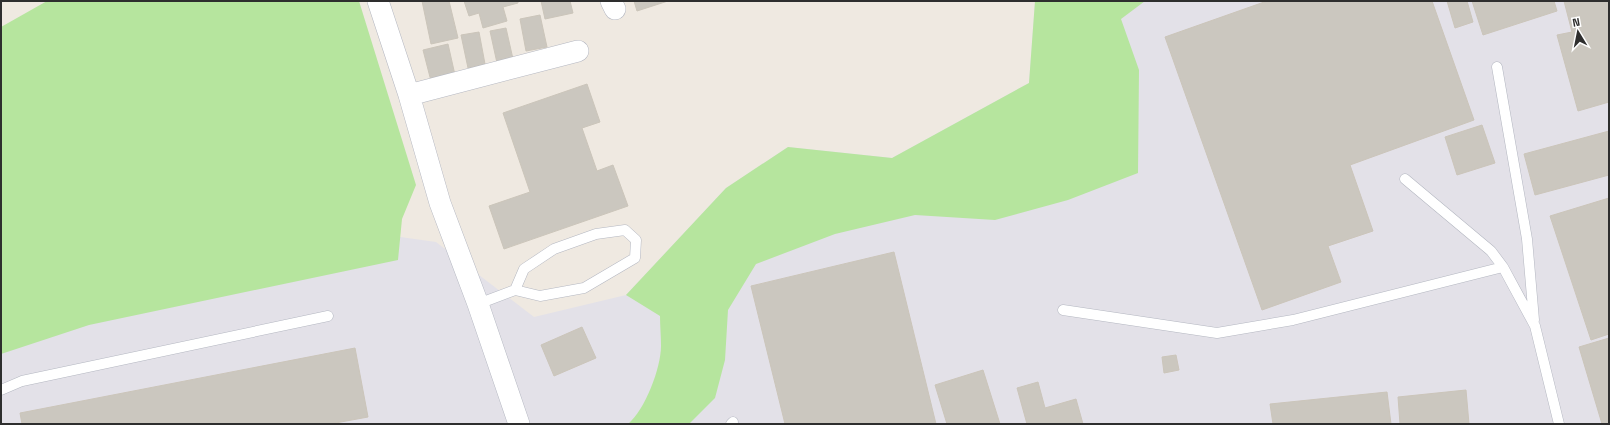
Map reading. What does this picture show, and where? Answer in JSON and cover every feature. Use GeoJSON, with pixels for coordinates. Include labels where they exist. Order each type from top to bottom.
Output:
{"type":"FeatureCollection","features":[{"type":"Feature","properties":{"kind":"street"},"geometry":{"type":"LineString","coordinates":[[378,1],[409,95],[440,203],[478,304],[519,424]]}},
{"type":"Feature","properties":{"kind":"street"},"geometry":{"type":"LineString","coordinates":[[409,95],[578,51]]}},
{"type":"Feature","properties":{"kind":"lane"},"geometry":{"type":"LineString","coordinates":[[1498,66],[1527,239],[1535,326],[1559,424]]}},
{"type":"Feature","properties":{"kind":"lane"},"geometry":{"type":"LineString","coordinates":[[1405,179],[1491,251],[1503,267],[1535,326]]}},
{"type":"Feature","properties":{"kind":"lane"},"geometry":{"type":"LineString","coordinates":[[478,304],[515,290],[540,296],[584,288],[635,258],[636,240],[625,230],[596,234],[554,249],[524,269],[515,290]]}},
{"type":"Feature","properties":{"kind":"lane"},"geometry":{"type":"LineString","coordinates":[[1063,310],[1217,333],[1293,320],[1503,267]]}},
{"type":"Feature","properties":{"kind":"lane"},"geometry":{"type":"LineString","coordinates":[[1,390],[22,381],[328,316]]}},
{"type":"Feature","properties":{"kind":"shaded area"},"geometry":{"type":"Polygon","coordinates":[[[1035,1],[1609,1],[1609,424],[1,424],[1,181],[436,242],[534,317],[626,295],[726,188],[788,147],[892,158],[1029,83],[1035,1]]]}},
{"type":"Feature","properties":{"kind":"green space"},"geometry":{"type":"Polygon","coordinates":[[[47,1],[359,1],[416,185],[402,219],[398,260],[89,325],[1,354],[1,27],[47,1]]]}},
{"type":"Feature","properties":{"kind":"green space"},"geometry":{"type":"Polygon","coordinates":[[[1035,1],[1145,1],[1121,19],[1139,70],[1138,173],[1068,200],[995,220],[915,215],[835,234],[756,264],[728,310],[725,360],[715,398],[689,424],[628,424],[640,409],[651,388],[658,366],[661,342],[660,316],[626,295],[726,188],[788,147],[892,158],[1029,83],[1035,1]]]}},
{"type":"Feature","properties":{"kind":"building"},"geometry":{"type":"Polygon","coordinates":[[[422,1],[449,1],[458,38],[431,44],[422,1]]]}},
{"type":"Feature","properties":{"kind":"building"},"geometry":{"type":"Polygon","coordinates":[[[464,1],[518,1],[518,3],[503,7],[507,21],[483,28],[479,13],[469,16],[464,1]]]}},
{"type":"Feature","properties":{"kind":"building"},"geometry":{"type":"Polygon","coordinates":[[[541,1],[570,1],[573,13],[545,19],[541,1]]]}},
{"type":"Feature","properties":{"kind":"building"},"geometry":{"type":"Polygon","coordinates":[[[634,1],[668,1],[637,11],[634,1]]]}},
{"type":"Feature","properties":{"kind":"building"},"geometry":{"type":"Polygon","coordinates":[[[1267,1],[1432,1],[1474,120],[1350,165],[1373,231],[1328,246],[1341,282],[1262,310],[1165,37],[1267,1]]]}},
{"type":"Feature","properties":{"kind":"building"},"geometry":{"type":"Polygon","coordinates":[[[1447,1],[1467,1],[1473,22],[1455,28],[1447,1]]]}},
{"type":"Feature","properties":{"kind":"building"},"geometry":{"type":"Polygon","coordinates":[[[1472,1],[1554,1],[1557,11],[1483,35],[1472,1]]]}},
{"type":"Feature","properties":{"kind":"building"},"geometry":{"type":"Polygon","coordinates":[[[1564,1],[1609,1],[1609,102],[1578,111],[1557,35],[1572,32],[1564,1]]]}},
{"type":"Feature","properties":{"kind":"building"},"geometry":{"type":"Polygon","coordinates":[[[540,15],[547,47],[526,51],[520,19],[540,15]]]}},
{"type":"Feature","properties":{"kind":"building"},"geometry":{"type":"Polygon","coordinates":[[[506,28],[513,59],[497,63],[490,31],[506,28]]]}},
{"type":"Feature","properties":{"kind":"building"},"geometry":{"type":"Polygon","coordinates":[[[479,32],[485,64],[468,68],[461,35],[479,32]]]}},
{"type":"Feature","properties":{"kind":"building"},"geometry":{"type":"Polygon","coordinates":[[[448,44],[455,75],[431,81],[423,50],[448,44]]]}},
{"type":"Feature","properties":{"kind":"building"},"geometry":{"type":"Polygon","coordinates":[[[587,84],[600,122],[582,128],[597,171],[613,165],[628,206],[504,249],[489,206],[530,192],[503,113],[587,84]]]}},
{"type":"Feature","properties":{"kind":"building"},"geometry":{"type":"Polygon","coordinates":[[[1482,125],[1495,163],[1457,175],[1445,137],[1482,125]]]}},
{"type":"Feature","properties":{"kind":"building"},"geometry":{"type":"Polygon","coordinates":[[[1609,131],[1609,175],[1535,195],[1524,154],[1609,131]]]}},
{"type":"Feature","properties":{"kind":"building"},"geometry":{"type":"Polygon","coordinates":[[[1609,198],[1609,334],[1591,340],[1550,216],[1609,198]]]}},
{"type":"Feature","properties":{"kind":"building"},"geometry":{"type":"Polygon","coordinates":[[[894,252],[936,424],[785,424],[751,286],[894,252]]]}},
{"type":"Feature","properties":{"kind":"building"},"geometry":{"type":"Polygon","coordinates":[[[582,327],[596,358],[554,376],[541,345],[582,327]]]}},
{"type":"Feature","properties":{"kind":"building"},"geometry":{"type":"Polygon","coordinates":[[[1609,338],[1609,424],[1602,424],[1579,347],[1609,338]]]}},
{"type":"Feature","properties":{"kind":"building"},"geometry":{"type":"Polygon","coordinates":[[[355,348],[368,417],[330,424],[22,424],[20,413],[355,348]]]}},
{"type":"Feature","properties":{"kind":"building"},"geometry":{"type":"Polygon","coordinates":[[[1176,355],[1179,370],[1164,373],[1162,357],[1176,355]]]}},
{"type":"Feature","properties":{"kind":"building"},"geometry":{"type":"Polygon","coordinates":[[[983,370],[1000,424],[947,424],[935,385],[983,370]]]}},
{"type":"Feature","properties":{"kind":"building"},"geometry":{"type":"Polygon","coordinates":[[[1038,382],[1045,408],[1076,399],[1083,424],[1027,424],[1017,388],[1038,382]]]}},
{"type":"Feature","properties":{"kind":"building"},"geometry":{"type":"Polygon","coordinates":[[[1466,390],[1469,424],[1400,424],[1398,397],[1466,390]]]}},
{"type":"Feature","properties":{"kind":"building"},"geometry":{"type":"Polygon","coordinates":[[[1387,392],[1391,424],[1273,424],[1270,404],[1387,392]]]}}]}
